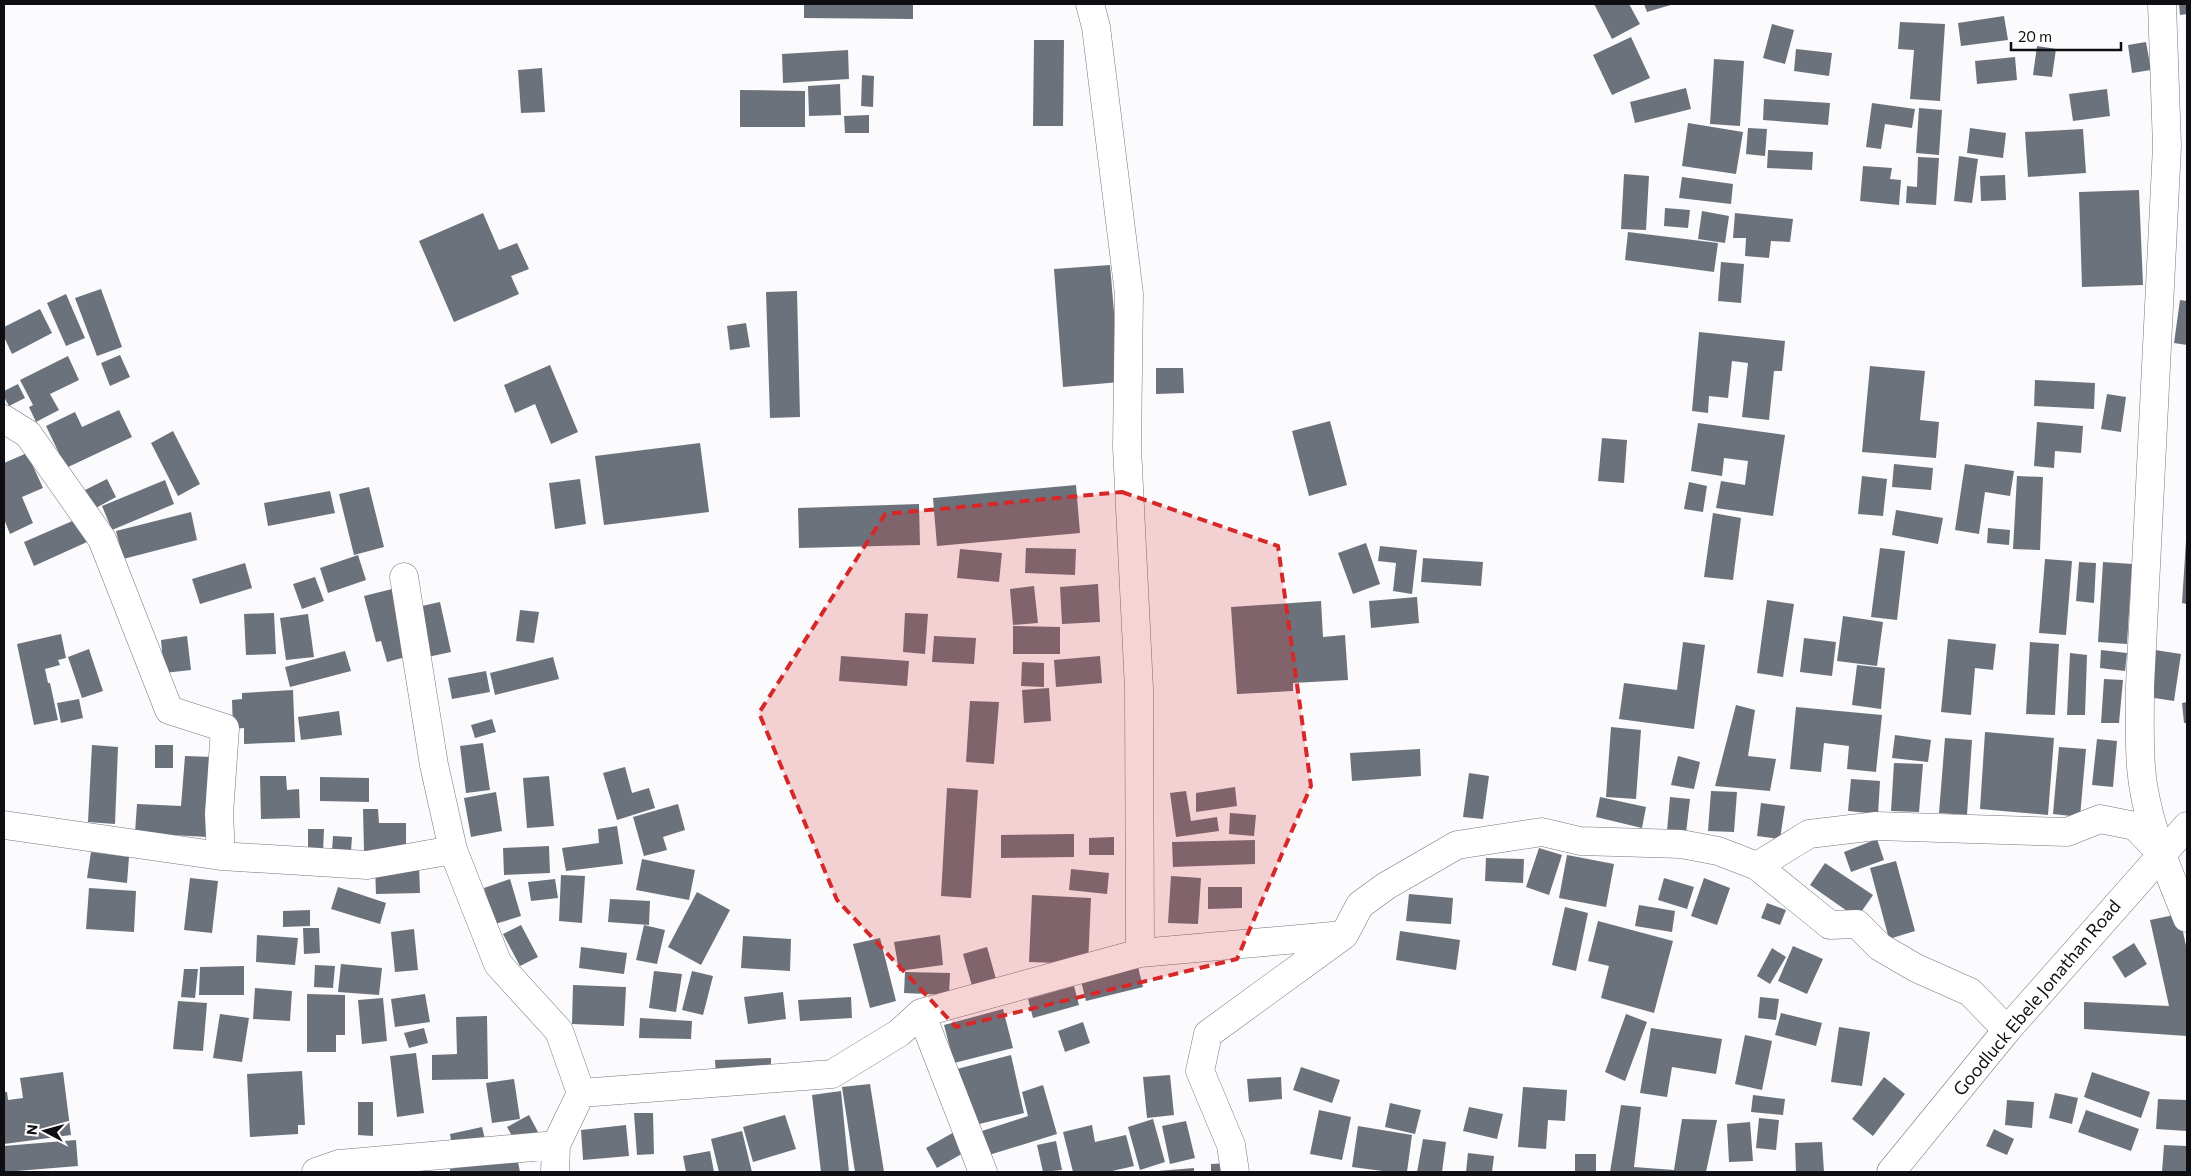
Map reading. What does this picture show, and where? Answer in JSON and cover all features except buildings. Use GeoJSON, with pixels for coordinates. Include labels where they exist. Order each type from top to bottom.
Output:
{"type":"FeatureCollection","features":[{"type":"Feature","properties":{"kind":"street"},"geometry":{"type":"LineString","coordinates":[[1090,4],[1096,27],[1129,294],[1127,446],[1139,689],[1140,953]]}},
{"type":"Feature","properties":{"kind":"street"},"geometry":{"type":"LineString","coordinates":[[2162,4],[2167,146],[2140,686],[2141,768],[2161,853],[2187,918]]}},
{"type":"Feature","properties":{"kind":"street"},"geometry":{"type":"LineString","coordinates":[[4,419],[28,434],[102,539],[169,710],[225,728],[219,814],[220,856]]}},
{"type":"Feature","properties":{"kind":"street"},"geometry":{"type":"LineString","coordinates":[[404,577],[434,765],[454,850],[498,964],[559,1031],[581,1093],[556,1144],[555,1172]]}},
{"type":"Feature","properties":{"kind":"street"},"geometry":{"type":"LineString","coordinates":[[1757,866],[1809,834],[1876,826],[2067,832],[2100,819],[2135,826],[2161,853]]}},
{"type":"Feature","properties":{"kind":"street"},"geometry":{"type":"LineString","coordinates":[[4,825],[220,856],[368,865],[454,850]]}},
{"type":"Feature","properties":{"kind":"street","name":"Goodluck Ebele Jonathan Road"},"geometry":{"type":"LineString","coordinates":[[1891,1172],[2007,1030],[2161,853],[2187,826]]}},
{"type":"Feature","properties":{"kind":"street"},"geometry":{"type":"LineString","coordinates":[[1235,1172],[1231,1145],[1200,1071],[1208,1034],[1344,935],[1360,905],[1386,886],[1457,845],[1542,832],[1580,841],[1681,844],[1718,851],[1757,866],[1830,925],[1857,924],[1880,947],[1916,968],[1970,992],[2007,1030]]}},
{"type":"Feature","properties":{"kind":"street"},"geometry":{"type":"LineString","coordinates":[[581,1093],[832,1074],[899,1034],[921,1013],[1140,953],[1344,935]]}},
{"type":"Feature","properties":{"kind":"street"},"geometry":{"type":"LineString","coordinates":[[921,1013],[983,1172]]}},
{"type":"Feature","properties":{"kind":"street"},"geometry":{"type":"LineString","coordinates":[[316,1172],[338,1164],[556,1144]]}},
{"type":"Feature","properties":{"kind":"highlighted area"},"geometry":{"type":"Polygon","coordinates":[[[1122,492],[1278,546],[1311,786],[1237,959],[956,1027],[837,900],[759,713],[885,514],[1122,492]]]}}]}
